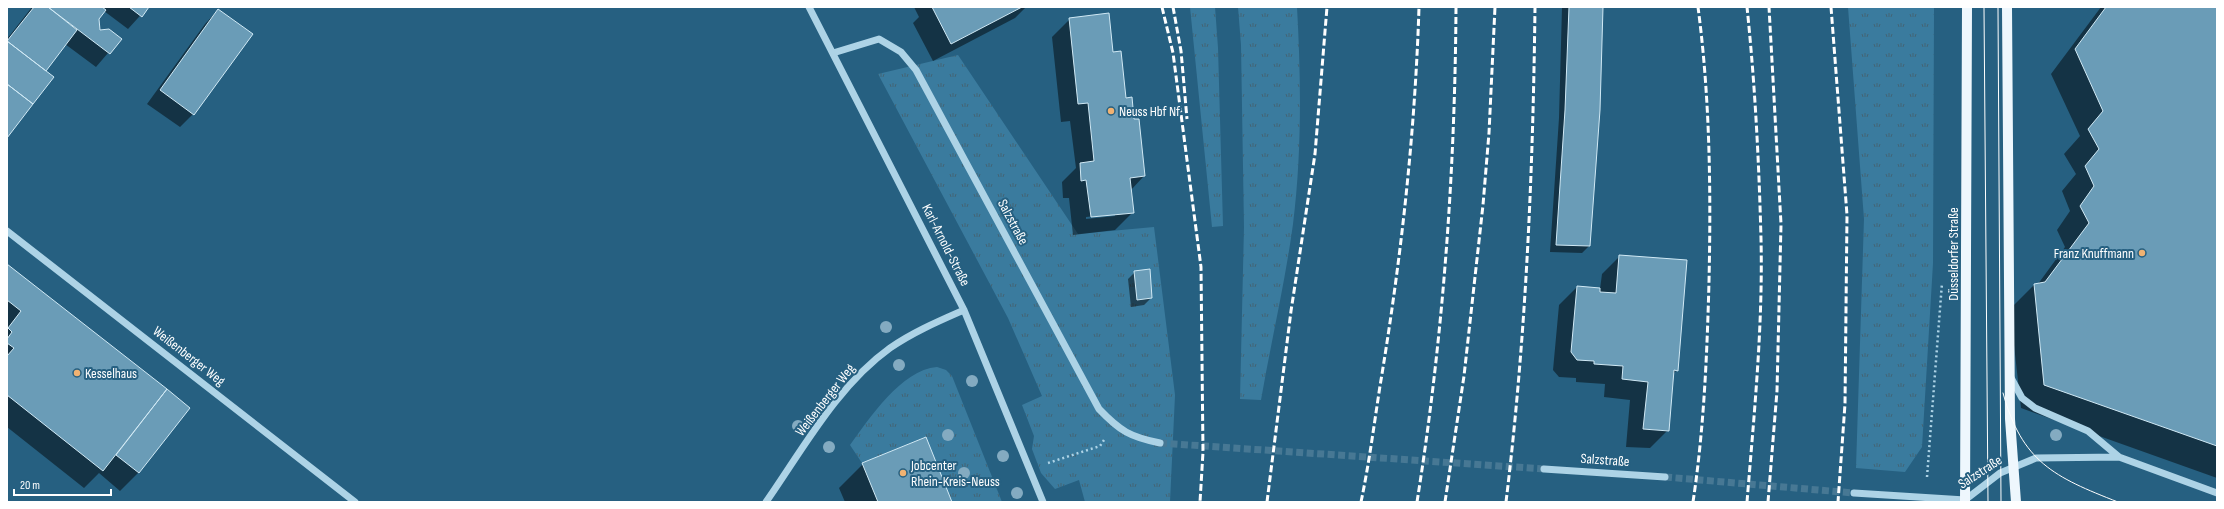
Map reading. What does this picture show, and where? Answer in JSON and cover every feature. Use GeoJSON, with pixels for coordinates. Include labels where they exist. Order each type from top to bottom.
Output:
{"type":"FeatureCollection","features":[{"type":"Feature","properties":{"kind":"main road","name":"Düsseldorfer Straße"},"geometry":{"type":"LineString","coordinates":[[1965,501],[1967,7]]}},
{"type":"Feature","properties":{"kind":"main road"},"geometry":{"type":"LineString","coordinates":[[2007,7],[2010,376],[2013,467],[2016,502]]}},
{"type":"Feature","properties":{"kind":"street","name":"Karl-Arnold-Straße"},"geometry":{"type":"LineString","coordinates":[[809,7],[964,310],[1043,502]]}},
{"type":"Feature","properties":{"kind":"street","name":"Salzstraße"},"geometry":{"type":"LineString","coordinates":[[833,53],[879,39],[901,52],[916,70],[1099,409],[1115,426],[1137,438],[1160,443]]}},
{"type":"Feature","properties":{"kind":"street","name":"Weißenberger Weg"},"geometry":{"type":"LineString","coordinates":[[7,231],[354,502]]}},
{"type":"Feature","properties":{"kind":"street","name":"Weißenberger Weg"},"geometry":{"type":"LineString","coordinates":[[766,502],[835,403],[861,373],[890,348],[916,332],[964,310]]}},
{"type":"Feature","properties":{"kind":"street","name":"Salzstraße"},"geometry":{"type":"LineString","coordinates":[[2010,376],[2022,398],[2035,408],[2088,431],[2120,457],[2217,493]]}},
{"type":"Feature","properties":{"kind":"street","name":"Salzstraße"},"geometry":{"type":"LineString","coordinates":[[1854,493],[1965,501],[1988,481],[2013,467],[2036,458],[2120,457]]}},
{"type":"Feature","properties":{"kind":"street","name":"Salzstraße"},"geometry":{"type":"LineString","coordinates":[[1544,469],[1665,477]]}},
{"type":"Feature","properties":{"kind":"path"},"geometry":{"type":"LineString","coordinates":[[1926,498],[1942,277]]}},
{"type":"Feature","properties":{"kind":"path"},"geometry":{"type":"LineString","coordinates":[[1070,455],[1100,446]]}},
{"type":"Feature","properties":{"kind":"green space"},"geometry":{"type":"Polygon","coordinates":[[[1190,7],[1215,7],[1218,48],[1223,226],[1212,227],[1190,7]]]}},
{"type":"Feature","properties":{"kind":"green space"},"geometry":{"type":"Polygon","coordinates":[[[1238,7],[1297,7],[1300,116],[1296,197],[1286,268],[1261,400],[1240,399],[1244,227],[1241,45],[1238,7]]]}},
{"type":"Feature","properties":{"kind":"green space"},"geometry":{"type":"Polygon","coordinates":[[[1848,7],[1934,7],[1933,263],[1922,447],[1905,472],[1856,468],[1864,219],[1848,7]]]}},
{"type":"Feature","properties":{"kind":"green space"},"geometry":{"type":"Polygon","coordinates":[[[958,55],[1078,234],[1154,227],[1175,395],[1170,502],[1085,502],[1079,480],[1055,489],[1041,473],[1032,449],[1034,436],[1022,405],[1042,396],[1008,318],[878,74],[958,55]]]}},
{"type":"Feature","properties":{"kind":"green space"},"geometry":{"type":"Polygon","coordinates":[[[937,367],[946,370],[952,376],[1002,502],[952,502],[925,437],[862,463],[850,445],[877,409],[899,386],[924,370],[937,367]]]}},
{"type":"Feature","properties":{"kind":"building"},"geometry":{"type":"Polygon","coordinates":[[[34,7],[48,7],[77,30],[46,71],[7,41],[34,7]]]}},
{"type":"Feature","properties":{"kind":"building"},"geometry":{"type":"Polygon","coordinates":[[[48,7],[102,7],[106,10],[99,19],[100,30],[109,29],[122,39],[110,54],[48,7]]]}},
{"type":"Feature","properties":{"kind":"building"},"geometry":{"type":"Polygon","coordinates":[[[129,7],[149,7],[142,17],[129,7]]]}},
{"type":"Feature","properties":{"kind":"building"},"geometry":{"type":"Polygon","coordinates":[[[932,7],[1022,7],[951,44],[932,7]]]}},
{"type":"Feature","properties":{"kind":"building"},"geometry":{"type":"Polygon","coordinates":[[[1569,7],[1603,7],[1600,110],[1590,246],[1556,245],[1565,110],[1569,7]]]}},
{"type":"Feature","properties":{"kind":"building","name":"Franz Knuffmann"},"geometry":{"type":"Polygon","coordinates":[[[2106,7],[2217,7],[2217,446],[2044,385],[2034,284],[2045,282],[2089,223],[2080,206],[2094,186],[2085,166],[2099,149],[2088,129],[2103,111],[2075,49],[2106,7]]]}},
{"type":"Feature","properties":{"kind":"building"},"geometry":{"type":"Polygon","coordinates":[[[218,9],[253,34],[194,115],[160,90],[218,9]]]}},
{"type":"Feature","properties":{"kind":"building","name":"Neuss Hbf Nf"},"geometry":{"type":"Polygon","coordinates":[[[1109,13],[1113,52],[1121,51],[1126,98],[1132,97],[1134,119],[1139,119],[1145,176],[1130,178],[1134,213],[1091,217],[1086,180],[1081,181],[1080,163],[1094,161],[1088,103],[1078,104],[1069,18],[1109,13]]]}},
{"type":"Feature","properties":{"kind":"building"},"geometry":{"type":"Polygon","coordinates":[[[7,41],[54,77],[33,104],[7,84],[7,41]]]}},
{"type":"Feature","properties":{"kind":"building"},"geometry":{"type":"Polygon","coordinates":[[[7,84],[33,104],[7,138],[7,84]]]}},
{"type":"Feature","properties":{"kind":"building"},"geometry":{"type":"Polygon","coordinates":[[[1619,255],[1687,260],[1678,371],[1674,370],[1669,431],[1643,429],[1648,382],[1622,379],[1623,366],[1594,364],[1594,361],[1577,360],[1571,352],[1577,286],[1600,288],[1600,292],[1616,293],[1619,255]]]}},
{"type":"Feature","properties":{"kind":"building","name":"Kesselhaus"},"geometry":{"type":"Polygon","coordinates":[[[7,264],[167,389],[103,471],[7,395],[7,356],[14,348],[7,343],[7,339],[12,332],[8,328],[21,311],[7,300],[7,264]]]}},
{"type":"Feature","properties":{"kind":"building"},"geometry":{"type":"Polygon","coordinates":[[[1150,269],[1152,298],[1137,300],[1134,271],[1150,269]]]}},
{"type":"Feature","properties":{"kind":"building"},"geometry":{"type":"Polygon","coordinates":[[[167,389],[190,408],[139,473],[116,455],[167,389]]]}},
{"type":"Feature","properties":{"kind":"building","name":"Jobcenter Rhein-Kreis-Neuss"},"geometry":{"type":"Polygon","coordinates":[[[926,437],[952,502],[878,502],[862,463],[926,437]]]}},
{"type":"Feature","properties":{"kind":"tunnel"},"geometry":{"type":"LineString","coordinates":[[1160,443],[1544,469]]}},
{"type":"Feature","properties":{"kind":"tunnel"},"geometry":{"type":"LineString","coordinates":[[1665,477],[1854,493]]}},
{"type":"Feature","properties":{"kind":"tram line"},"geometry":{"type":"LineString","coordinates":[[1984,7],[1988,502]]}},
{"type":"Feature","properties":{"kind":"tram line"},"geometry":{"type":"LineString","coordinates":[[1998,7],[2001,502]]}},
{"type":"Feature","properties":{"kind":"tram line"},"geometry":{"type":"LineString","coordinates":[[2003,393],[2020,436],[2031,451],[2044,464],[2058,475],[2095,493],[2118,502]]}},
{"type":"Feature","properties":{"kind":"railway"},"geometry":{"type":"LineString","coordinates":[[1162,7],[1173,53],[1201,267],[1203,452],[1200,502]]}},
{"type":"Feature","properties":{"kind":"railway"},"geometry":{"type":"LineString","coordinates":[[1173,7],[1181,51],[1187,119]]}},
{"type":"Feature","properties":{"kind":"railway"},"geometry":{"type":"LineString","coordinates":[[1267,502],[1291,311],[1315,154],[1327,7]]}},
{"type":"Feature","properties":{"kind":"railway"},"geometry":{"type":"LineString","coordinates":[[1361,502],[1388,339],[1401,244],[1414,102],[1419,7]]}},
{"type":"Feature","properties":{"kind":"railway"},"geometry":{"type":"LineString","coordinates":[[1417,502],[1434,379],[1446,255],[1453,131],[1456,7]]}},
{"type":"Feature","properties":{"kind":"railway"},"geometry":{"type":"LineString","coordinates":[[1445,502],[1464,376],[1483,205],[1489,133],[1495,7]]}},
{"type":"Feature","properties":{"kind":"railway"},"geometry":{"type":"LineString","coordinates":[[1506,502],[1519,378],[1527,255],[1535,7]]}},
{"type":"Feature","properties":{"kind":"railway"},"geometry":{"type":"LineString","coordinates":[[1693,502],[1700,447],[1704,392],[1710,248],[1709,144],[1705,76],[1698,7]]}},
{"type":"Feature","properties":{"kind":"railway"},"geometry":{"type":"LineString","coordinates":[[1747,7],[1756,123],[1761,239],[1761,305],[1747,502]]}},
{"type":"Feature","properties":{"kind":"railway"},"geometry":{"type":"LineString","coordinates":[[1768,502],[1777,391],[1781,224],[1769,7]]}},
{"type":"Feature","properties":{"kind":"railway"},"geometry":{"type":"LineString","coordinates":[[1831,7],[1847,215],[1845,404],[1838,502]]}},
{"type":"Feature","properties":{"kind":"place","name":"Neuss Hbf Nf"},"geometry":{"type":"Point","coordinates":[1111,111]}},
{"type":"Feature","properties":{"kind":"place","name":"Franz Knuffmann"},"geometry":{"type":"Point","coordinates":[2142,253]}},
{"type":"Feature","properties":{"kind":"place","name":"Kesselhaus"},"geometry":{"type":"Point","coordinates":[77,373]}},
{"type":"Feature","properties":{"kind":"place","name":"Jobcenter Rhein-Kreis-Neuss"},"geometry":{"type":"Point","coordinates":[903,473]}}]}
